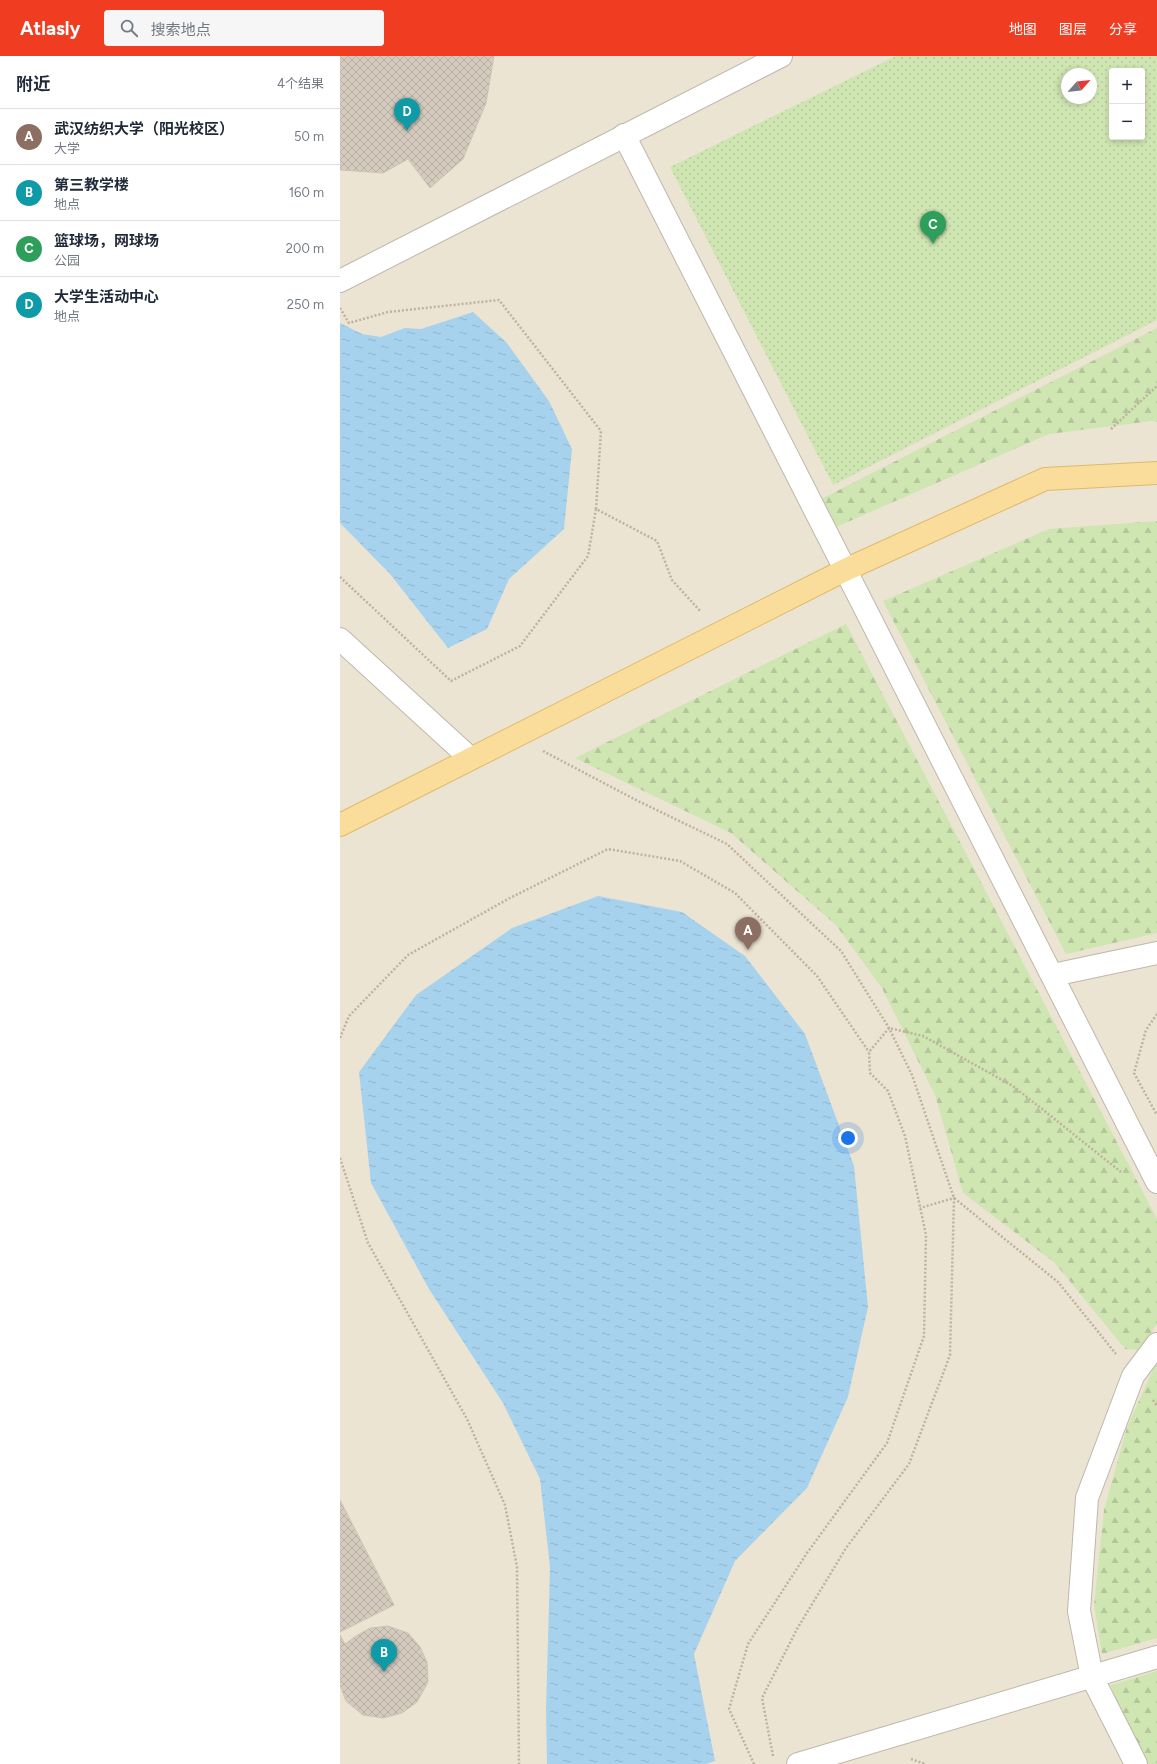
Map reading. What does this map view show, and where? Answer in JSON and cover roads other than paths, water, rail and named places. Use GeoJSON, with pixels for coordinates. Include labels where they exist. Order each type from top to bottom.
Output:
{"type":"FeatureCollection","features":[{"type":"Feature","properties":{"kind":"main road"},"geometry":{"type":"LineString","coordinates":[[340,826],[470,758],[845,570],[1045,479],[1157,473]]}},
{"type":"Feature","properties":{"kind":"street"},"geometry":{"type":"LineString","coordinates":[[340,281],[781,56]]}},
{"type":"Feature","properties":{"kind":"street"},"geometry":{"type":"LineString","coordinates":[[624,135],[1053,975],[1151,1156],[1157,1182]]}},
{"type":"Feature","properties":{"kind":"street"},"geometry":{"type":"LineString","coordinates":[[340,639],[470,758]]}},
{"type":"Feature","properties":{"kind":"street"},"geometry":{"type":"LineString","coordinates":[[1053,975],[1157,953]]}},
{"type":"Feature","properties":{"kind":"street"},"geometry":{"type":"LineString","coordinates":[[1136,1764],[1092,1677],[1079,1611],[1087,1498],[1133,1376],[1157,1344]]}},
{"type":"Feature","properties":{"kind":"street"},"geometry":{"type":"LineString","coordinates":[[798,1764],[1157,1657]]}},
{"type":"Feature","properties":{"kind":"water"},"geometry":{"type":"Polygon","coordinates":[[[473,312],[507,343],[549,401],[572,449],[564,529],[509,579],[487,629],[448,648],[390,574],[340,523],[340,323],[362,334],[381,337],[405,328],[421,329],[473,312]]]}},
{"type":"Feature","properties":{"kind":"water"},"geometry":{"type":"Polygon","coordinates":[[[598,896],[682,912],[745,956],[805,1034],[854,1166],[868,1307],[848,1397],[807,1488],[735,1561],[694,1654],[715,1761],[706,1764],[547,1764],[546,1710],[550,1567],[540,1479],[503,1403],[429,1289],[371,1183],[359,1072],[416,995],[512,928],[598,896]]]}},
{"type":"Feature","properties":{"kind":"place","name":"大学生活动中心"},"geometry":{"type":"Point","coordinates":[407,131]}},
{"type":"Feature","properties":{"kind":"place","name":"篮球场，网球场"},"geometry":{"type":"Point","coordinates":[933,244]}},
{"type":"Feature","properties":{"kind":"place","name":"武汉纺织大学（阳光校区）"},"geometry":{"type":"Point","coordinates":[748,950]}},
{"type":"Feature","properties":{"kind":"place","name":"第三教学楼"},"geometry":{"type":"Point","coordinates":[384,1672]}}]}
